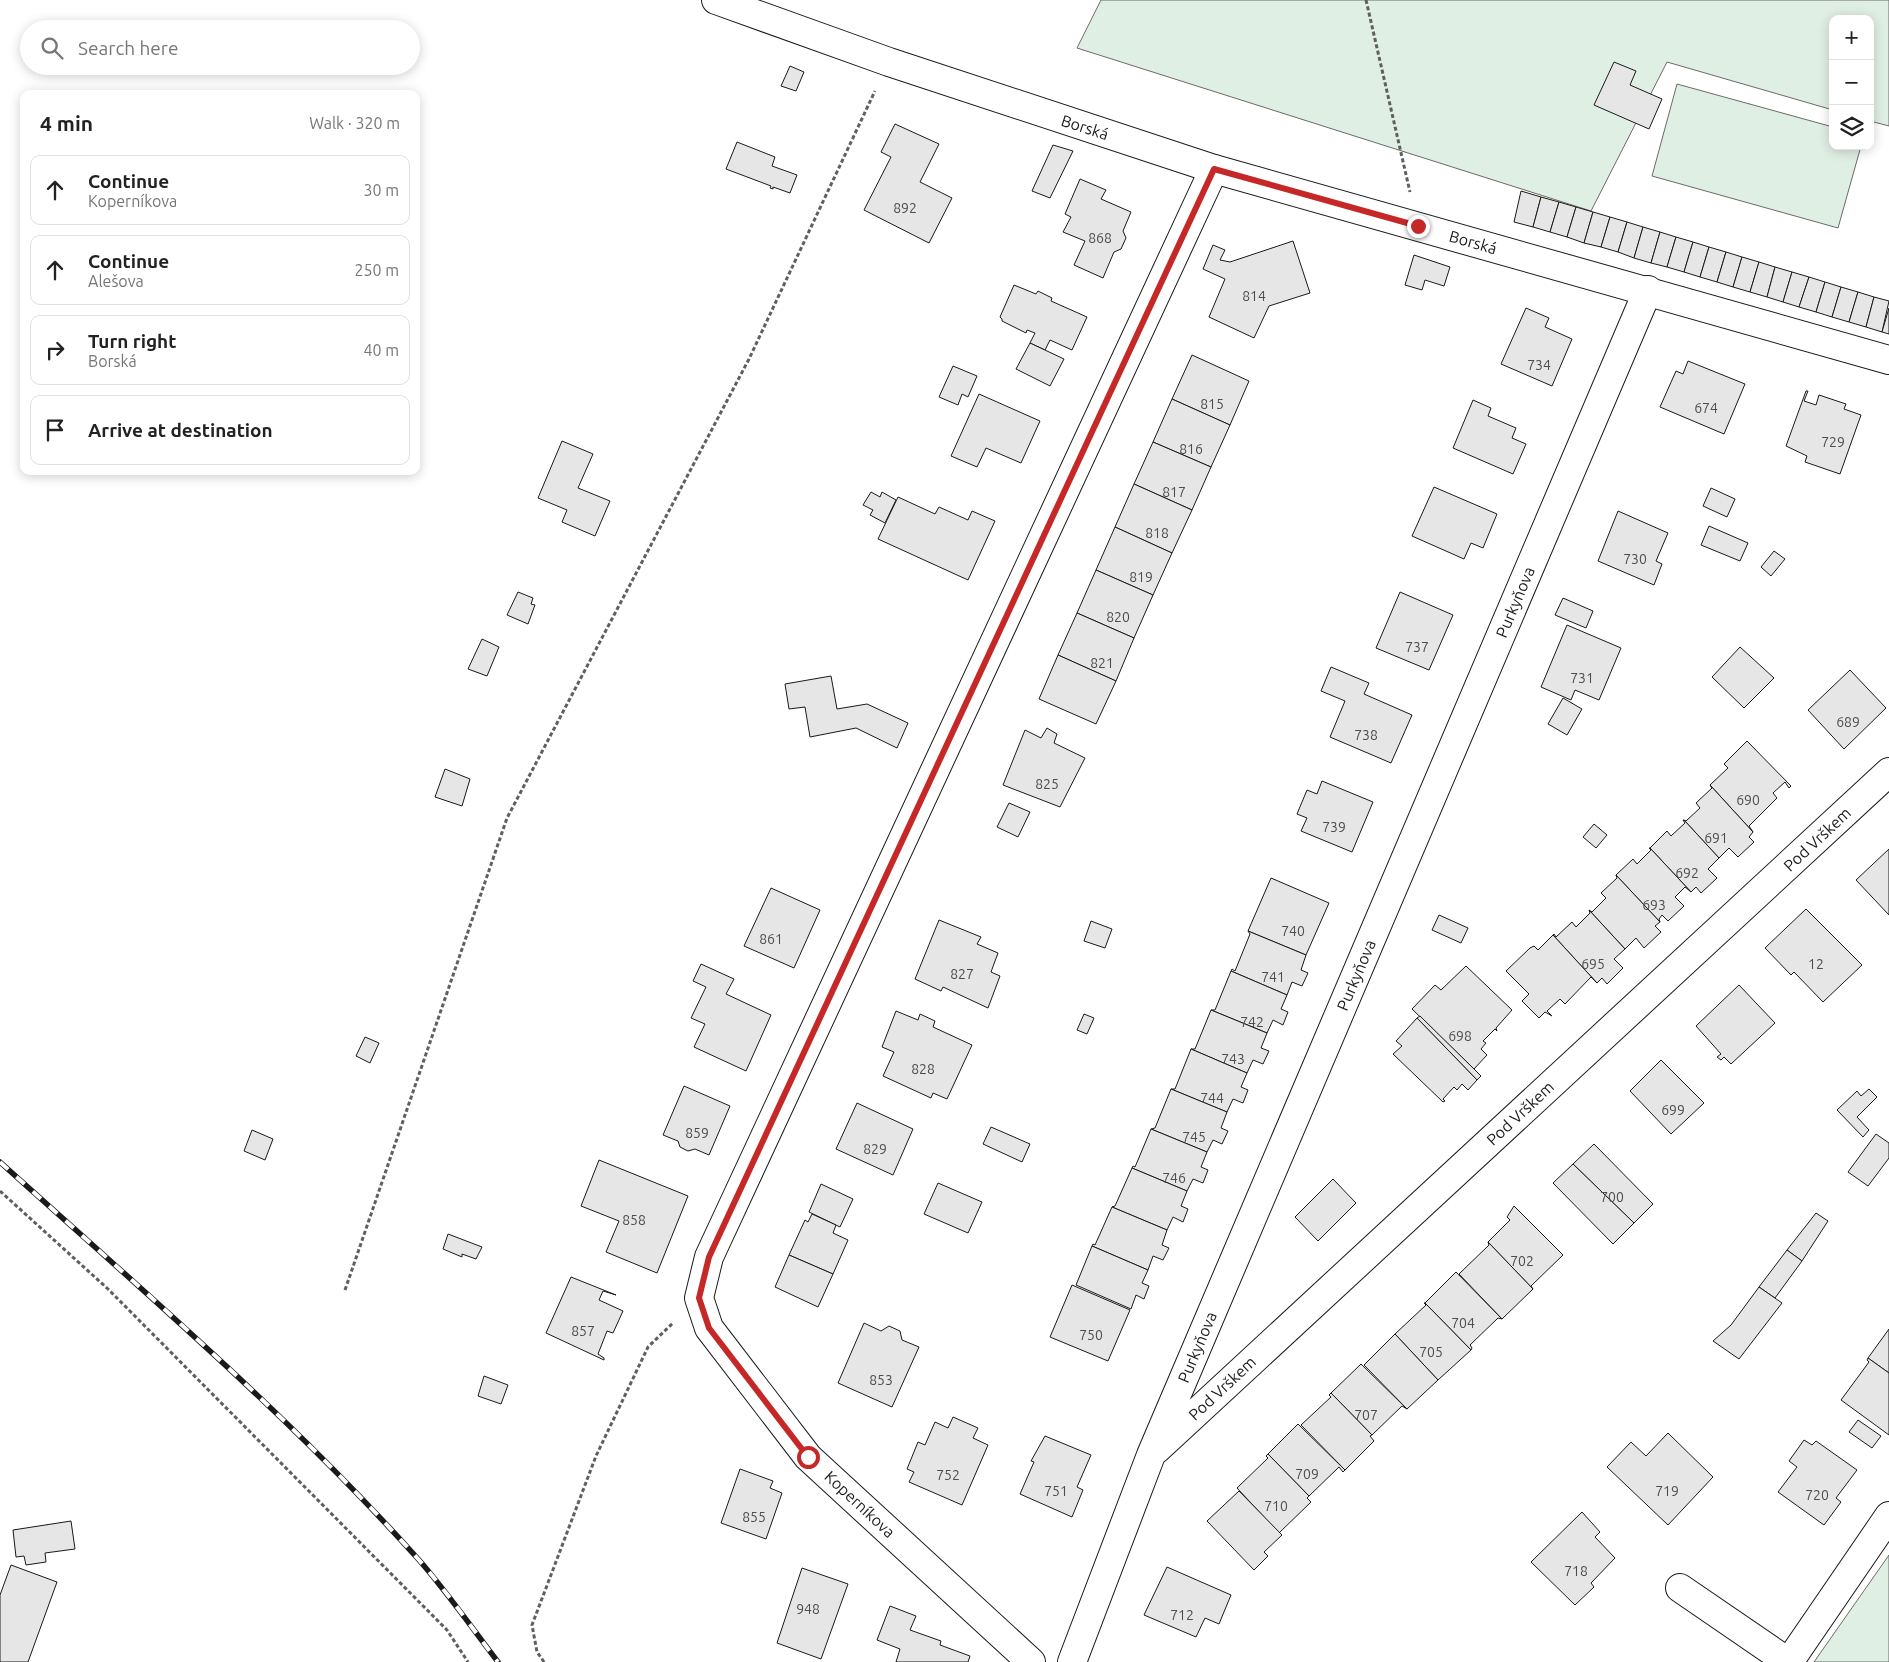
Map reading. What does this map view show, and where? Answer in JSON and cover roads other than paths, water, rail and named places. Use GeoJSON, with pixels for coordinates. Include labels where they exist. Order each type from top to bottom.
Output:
{"type":"FeatureCollection","features":[{"type":"Feature","properties":{"kind":"street","name":"Borská"},"geometry":{"type":"LineString","coordinates":[[716,0],[889,62],[1214,169],[1648,290],[1889,360]]}},
{"type":"Feature","properties":{"kind":"street","name":"Koperníkova"},"geometry":{"type":"LineString","coordinates":[[1031,1662],[808,1457],[709,1328],[699,1298],[713,1248],[1214,169]]}},
{"type":"Feature","properties":{"kind":"street","name":"Purkyňova"},"geometry":{"type":"LineString","coordinates":[[1072,1662],[1151,1455],[1648,290]]}},
{"type":"Feature","properties":{"kind":"street","name":"Pod Vrškem"},"geometry":{"type":"LineString","coordinates":[[1151,1455],[1889,772]]}},
{"type":"Feature","properties":{"kind":"street"},"geometry":{"type":"LineString","coordinates":[[1680,1588],[1788,1662],[1889,1516]]}},
{"type":"Feature","properties":{"kind":"railway"},"geometry":{"type":"LineString","coordinates":[[0,1162],[215,1355],[319,1455],[419,1560],[498,1662]]}}]}
